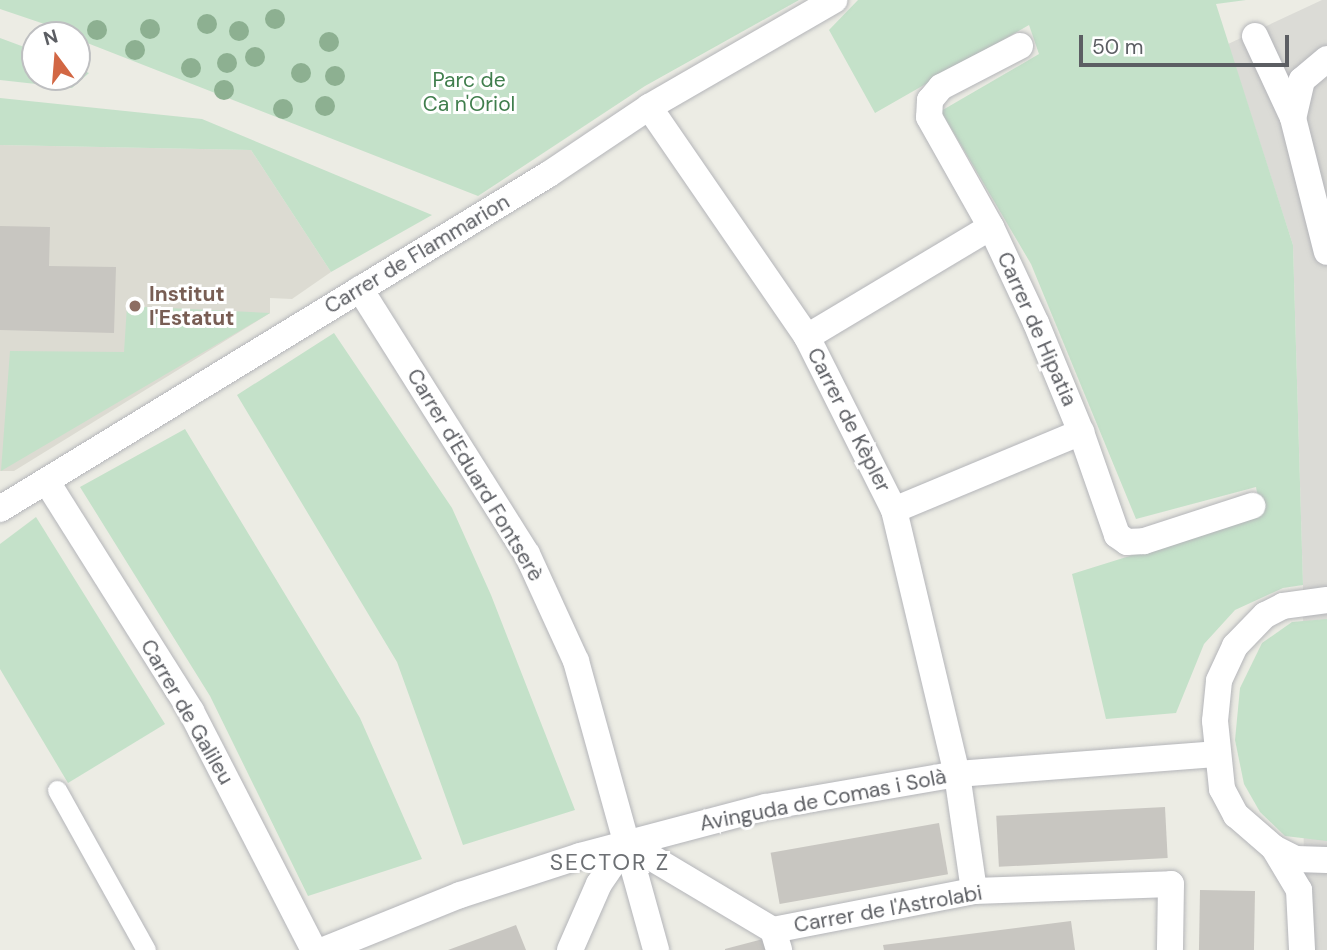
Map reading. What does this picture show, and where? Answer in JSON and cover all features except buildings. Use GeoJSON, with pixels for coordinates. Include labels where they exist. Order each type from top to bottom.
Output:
{"type":"FeatureCollection","features":[{"type":"Feature","properties":{"kind":"street","name":"Carrer de Flammarion"},"geometry":{"type":"LineString","coordinates":[[0,509],[360,289],[649,107],[834,0]]}},
{"type":"Feature","properties":{"kind":"street"},"geometry":{"type":"LineString","coordinates":[[1255,36],[1293,118],[1327,252]]}},
{"type":"Feature","properties":{"kind":"street","name":"Carrer de Hipatia"},"geometry":{"type":"LineString","coordinates":[[1020,46],[941,87],[930,100],[929,117],[991,227],[1081,432],[1117,535],[1126,542],[1144,541],[1252,506]]}},
{"type":"Feature","properties":{"kind":"street"},"geometry":{"type":"LineString","coordinates":[[1293,118],[1302,80],[1327,59]]}},
{"type":"Feature","properties":{"kind":"street","name":"Carrer de Kèpler"},"geometry":{"type":"LineString","coordinates":[[649,107],[807,337],[894,510],[957,774],[974,891]]}},
{"type":"Feature","properties":{"kind":"street","name":"Carrer de Hipatia"},"geometry":{"type":"LineString","coordinates":[[807,337],[991,227]]}},
{"type":"Feature","properties":{"kind":"street","name":"Carrer d'Eduard Fontserè"},"geometry":{"type":"LineString","coordinates":[[360,289],[527,554],[576,661],[656,950]]}},
{"type":"Feature","properties":{"kind":"street","name":"Carrer de Hipatia"},"geometry":{"type":"LineString","coordinates":[[894,510],[1081,432]]}},
{"type":"Feature","properties":{"kind":"street","name":"Carrer de Galileu"},"geometry":{"type":"LineString","coordinates":[[47,482],[191,711],[314,950]]}},
{"type":"Feature","properties":{"kind":"street"},"geometry":{"type":"LineString","coordinates":[[1327,600],[1301,600],[1283,606],[1265,615],[1235,646],[1219,681],[1215,754],[1222,789],[1236,816],[1274,848],[1296,859],[1327,860]]}},
{"type":"Feature","properties":{"kind":"street","name":"Avinguda de Comas i Solà"},"geometry":{"type":"LineString","coordinates":[[324,950],[460,895],[627,843],[766,807],[957,774],[1215,754]]}},
{"type":"Feature","properties":{"kind":"street"},"geometry":{"type":"LineString","coordinates":[[57,790],[146,950]]}},
{"type":"Feature","properties":{"kind":"street"},"geometry":{"type":"LineString","coordinates":[[570,950],[598,884],[627,843],[776,940]]}},
{"type":"Feature","properties":{"kind":"street"},"geometry":{"type":"LineString","coordinates":[[1274,848],[1299,890],[1303,950]]}},
{"type":"Feature","properties":{"kind":"street","name":"Carrer de l'Astrolabi"},"geometry":{"type":"LineString","coordinates":[[776,940],[974,891],[1171,884],[1170,950]]}},
{"type":"Feature","properties":{"kind":"shaded area"},"geometry":{"type":"Polygon","coordinates":[[[1327,0],[1327,950],[1304,950],[1303,585],[1293,245],[1228,44],[1327,0]]]}},
{"type":"Feature","properties":{"kind":"shaded area","name":"Institut l'Estatut"},"geometry":{"type":"Polygon","coordinates":[[[0,145],[251,150],[331,272],[292,299],[270,298],[270,313],[14,471],[0,471],[0,145]]]}},
{"type":"Feature","properties":{"kind":"green space","name":"Parc de Ca n'Oriol"},"geometry":{"type":"Polygon","coordinates":[[[0,0],[799,0],[645,86],[478,196],[91,44],[91,21],[36,21],[0,9],[0,0]]]}},
{"type":"Feature","properties":{"kind":"green space"},"geometry":{"type":"Polygon","coordinates":[[[858,0],[1246,0],[1216,4],[1293,245],[1303,585],[1283,588],[1235,610],[1204,644],[1176,713],[1106,719],[1072,574],[1261,515],[1256,487],[1136,519],[1031,264],[941,111],[1039,54],[1029,25],[875,113],[829,30],[858,0]]]}},
{"type":"Feature","properties":{"kind":"green space"},"geometry":{"type":"Polygon","coordinates":[[[0,38],[21,46],[21,82],[0,80],[0,38]]]}},
{"type":"Feature","properties":{"kind":"green space"},"geometry":{"type":"Polygon","coordinates":[[[0,98],[202,119],[432,215],[331,272],[251,150],[0,145],[0,98]]]}},
{"type":"Feature","properties":{"kind":"green space"},"geometry":{"type":"Polygon","coordinates":[[[127,306],[270,313],[1,471],[10,351],[124,352],[127,306]]]}},
{"type":"Feature","properties":{"kind":"green space"},"geometry":{"type":"Polygon","coordinates":[[[334,333],[452,508],[491,595],[575,810],[463,845],[397,662],[237,395],[334,333]]]}},
{"type":"Feature","properties":{"kind":"green space"},"geometry":{"type":"Polygon","coordinates":[[[185,429],[360,718],[422,859],[308,896],[210,696],[80,487],[185,429]]]}},
{"type":"Feature","properties":{"kind":"green space"},"geometry":{"type":"Polygon","coordinates":[[[36,517],[165,724],[68,783],[0,669],[0,544],[36,517]]]}},
{"type":"Feature","properties":{"kind":"green space"},"geometry":{"type":"Polygon","coordinates":[[[1327,619],[1327,841],[1285,836],[1260,812],[1244,784],[1235,740],[1240,688],[1262,643],[1292,622],[1327,619]]]}},
{"type":"Feature","properties":{"kind":"place","name":"Institut l'Estatut"},"geometry":{"type":"Point","coordinates":[135,306]}},
{"type":"Feature","properties":{"kind":"district","name":"SECTOR Z"},"geometry":{"type":"Point","coordinates":[610,862]}}]}
